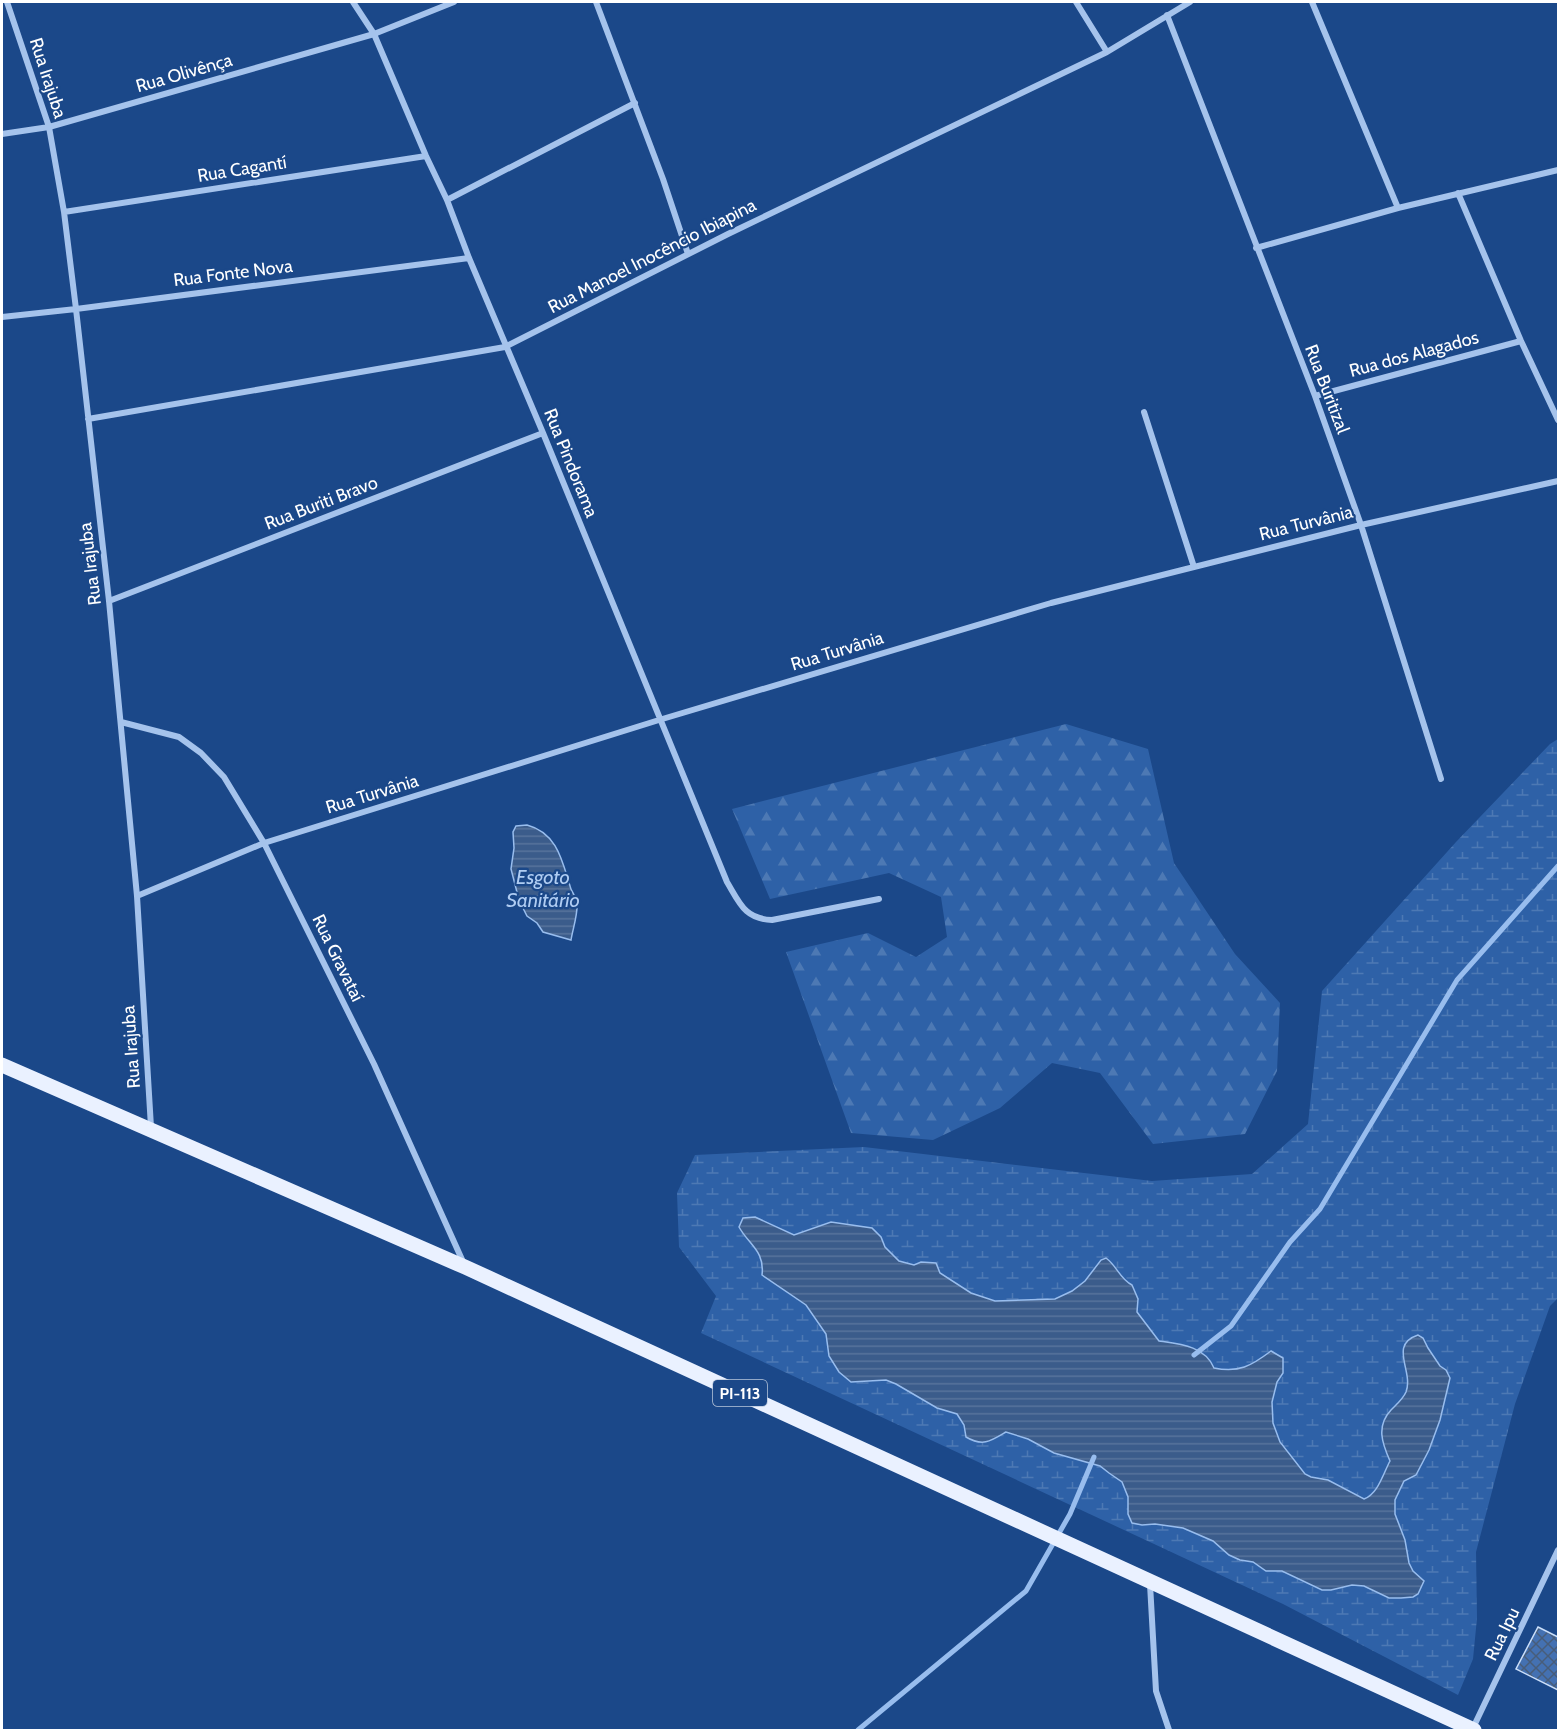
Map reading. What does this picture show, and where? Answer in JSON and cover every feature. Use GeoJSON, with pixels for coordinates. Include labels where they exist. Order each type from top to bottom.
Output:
{"type":"FeatureCollection","features":[{"type":"Feature","properties":{"kind":"main road","name":"PI-113"},"geometry":{"type":"LineString","coordinates":[[2,1065],[465,1267],[1473,1730]]}},
{"type":"Feature","properties":{"kind":"street","name":"Rua Irajuba"},"geometry":{"type":"LineString","coordinates":[[7,2],[49,127],[76,309],[121,722],[137,896],[152,1131]]}},
{"type":"Feature","properties":{"kind":"street","name":"Rua Pindorama"},"geometry":{"type":"LineString","coordinates":[[353,2],[374,34],[447,200],[659,720],[727,882],[741,906],[751,916],[761,920],[772,920],[879,899]]}},
{"type":"Feature","properties":{"kind":"street","name":"Rua Olivênça"},"geometry":{"type":"LineString","coordinates":[[2,134],[49,127],[374,34],[454,2]]}},
{"type":"Feature","properties":{"kind":"street"},"geometry":{"type":"LineString","coordinates":[[596,2],[663,179],[688,254]]}},
{"type":"Feature","properties":{"kind":"street"},"geometry":{"type":"LineString","coordinates":[[1076,2],[1107,52]]}},
{"type":"Feature","properties":{"kind":"street","name":"Rua Manoel Inocêncio Ibiapina"},"geometry":{"type":"LineString","coordinates":[[88,419],[505,347],[688,254],[1107,52],[1190,2]]}},
{"type":"Feature","properties":{"kind":"street"},"geometry":{"type":"LineString","coordinates":[[1312,2],[1398,208]]}},
{"type":"Feature","properties":{"kind":"street","name":"Rua Buritizal"},"geometry":{"type":"LineString","coordinates":[[1167,15],[1315,396],[1361,525],[1442,779]]}},
{"type":"Feature","properties":{"kind":"street"},"geometry":{"type":"LineString","coordinates":[[447,200],[635,103]]}},
{"type":"Feature","properties":{"kind":"street","name":"Rua Cagantí"},"geometry":{"type":"LineString","coordinates":[[63,212],[426,156]]}},
{"type":"Feature","properties":{"kind":"street"},"geometry":{"type":"LineString","coordinates":[[1256,248],[1398,208],[1558,170]]}},
{"type":"Feature","properties":{"kind":"street"},"geometry":{"type":"LineString","coordinates":[[1458,193],[1521,341],[1558,420]]}},
{"type":"Feature","properties":{"kind":"street","name":"Rua Fonte Nova"},"geometry":{"type":"LineString","coordinates":[[2,316],[76,309],[469,258]]}},
{"type":"Feature","properties":{"kind":"street","name":"Rua dos Alagados"},"geometry":{"type":"LineString","coordinates":[[1315,396],[1521,341]]}},
{"type":"Feature","properties":{"kind":"street"},"geometry":{"type":"LineString","coordinates":[[1144,412],[1194,567]]}},
{"type":"Feature","properties":{"kind":"street","name":"Rua Buriti Bravo"},"geometry":{"type":"LineString","coordinates":[[109,601],[543,433]]}},
{"type":"Feature","properties":{"kind":"street","name":"Rua Turvânia"},"geometry":{"type":"LineString","coordinates":[[137,896],[264,843],[659,720],[1051,603],[1361,525],[1558,481]]}},
{"type":"Feature","properties":{"kind":"street","name":"Rua Gravataí"},"geometry":{"type":"LineString","coordinates":[[121,722],[179,737],[201,753],[224,777],[264,843],[374,1064],[465,1267]]}},
{"type":"Feature","properties":{"kind":"street","name":"Rua Ipu"},"geometry":{"type":"LineString","coordinates":[[1473,1730],[1558,1550]]}},
{"type":"Feature","properties":{"kind":"street"},"geometry":{"type":"LineString","coordinates":[[1149,1581],[1156,1691],[1169,1731]]}},
{"type":"Feature","properties":{"kind":"green space"},"geometry":{"type":"Polygon","coordinates":[[[1066,724],[1148,749],[1174,863],[1235,954],[1280,1003],[1277,1071],[1245,1134],[1153,1144],[1100,1073],[1052,1063],[1000,1108],[933,1140],[851,1133],[786,952],[868,933],[916,957],[947,937],[941,897],[889,873],[770,899],[732,809],[1066,724]]]}},
{"type":"Feature","properties":{"kind":"green space"},"geometry":{"type":"Polygon","coordinates":[[[1558,739],[1558,1298],[1550,1306],[1515,1404],[1476,1552],[1477,1618],[1473,1659],[1458,1695],[1283,1604],[701,1333],[716,1296],[679,1247],[677,1193],[695,1155],[864,1147],[1152,1181],[1252,1174],[1308,1124],[1322,991],[1456,842],[1550,744],[1558,739]]]}},
{"type":"Feature","properties":{"kind":"water","name":"Esgoto Sanitário"},"geometry":{"type":"Polygon","coordinates":[[[527,825],[545,834],[561,857],[577,901],[571,940],[543,932],[537,923],[527,916],[519,900],[511,869],[514,848],[513,832],[516,826],[527,825]]]}},
{"type":"Feature","properties":{"kind":"water"},"geometry":{"type":"Polygon","coordinates":[[[755,1217],[794,1235],[831,1222],[872,1228],[881,1237],[885,1247],[899,1261],[914,1265],[921,1262],[936,1263],[940,1273],[971,1293],[995,1301],[1055,1299],[1072,1291],[1085,1281],[1101,1260],[1106,1258],[1132,1285],[1138,1299],[1137,1312],[1159,1341],[1191,1347],[1205,1355],[1214,1368],[1238,1369],[1257,1361],[1271,1351],[1283,1358],[1283,1373],[1277,1382],[1272,1402],[1273,1423],[1280,1442],[1305,1474],[1328,1480],[1364,1499],[1377,1488],[1390,1461],[1383,1441],[1383,1422],[1406,1392],[1408,1384],[1403,1352],[1409,1339],[1418,1335],[1423,1338],[1450,1378],[1440,1420],[1429,1450],[1416,1475],[1404,1481],[1395,1500],[1395,1514],[1405,1540],[1409,1563],[1413,1571],[1424,1581],[1418,1594],[1413,1597],[1389,1598],[1364,1586],[1352,1585],[1322,1590],[1282,1571],[1266,1571],[1253,1562],[1240,1560],[1229,1555],[1213,1541],[1183,1528],[1132,1523],[1128,1514],[1128,1497],[1122,1482],[1100,1466],[1054,1453],[1028,1439],[1006,1432],[987,1442],[977,1442],[966,1437],[964,1425],[957,1414],[937,1408],[896,1384],[886,1380],[851,1382],[839,1372],[829,1356],[826,1334],[806,1305],[762,1275],[759,1254],[739,1227],[743,1218],[755,1217]]]}},
{"type":"Feature","properties":{"kind":"building"},"geometry":{"type":"Polygon","coordinates":[[[1538,1627],[1558,1637],[1558,1690],[1516,1669],[1538,1627]]]}},
{"type":"Feature","properties":{"kind":"waterway"},"geometry":{"type":"LineString","coordinates":[[1194,1355],[1231,1326],[1290,1242],[1320,1209],[1457,980],[1558,866]]}},
{"type":"Feature","properties":{"kind":"waterway"},"geometry":{"type":"LineString","coordinates":[[858,1730],[1026,1591],[1070,1514],[1094,1457]]}}]}
